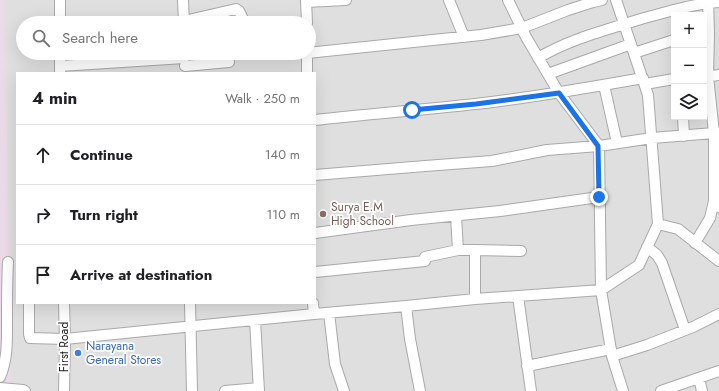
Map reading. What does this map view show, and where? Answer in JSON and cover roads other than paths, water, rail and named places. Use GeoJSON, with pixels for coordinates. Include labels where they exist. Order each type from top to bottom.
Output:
{"type":"FeatureCollection","features":[{"type":"Feature","properties":{"kind":"street"},"geometry":{"type":"LineString","coordinates":[[60,0],[60,16]]}},
{"type":"Feature","properties":{"kind":"street"},"geometry":{"type":"LineString","coordinates":[[183,0],[184,16]]}},
{"type":"Feature","properties":{"kind":"street"},"geometry":{"type":"LineString","coordinates":[[307,16],[306,1],[346,0]]}},
{"type":"Feature","properties":{"kind":"street"},"geometry":{"type":"LineString","coordinates":[[449,0],[464,37]]}},
{"type":"Feature","properties":{"kind":"street"},"geometry":{"type":"LineString","coordinates":[[508,0],[538,58],[559,93],[598,146],[601,290],[612,353],[623,391]]}},
{"type":"Feature","properties":{"kind":"street"},"geometry":{"type":"LineString","coordinates":[[316,52],[464,37],[522,28],[568,10],[602,0]]}},
{"type":"Feature","properties":{"kind":"street"},"geometry":{"type":"LineString","coordinates":[[29,304],[30,338],[65,339],[475,299],[601,290],[638,265],[658,224],[648,94],[616,0]]}},
{"type":"Feature","properties":{"kind":"street"},"geometry":{"type":"LineString","coordinates":[[538,58],[554,49],[576,40],[624,24],[708,2],[719,2]]}},
{"type":"Feature","properties":{"kind":"street"},"geometry":{"type":"LineString","coordinates":[[707,67],[711,33],[708,2]]}},
{"type":"Feature","properties":{"kind":"street"},"geometry":{"type":"LineString","coordinates":[[208,16],[236,9],[242,16]]}},
{"type":"Feature","properties":{"kind":"street"},"geometry":{"type":"LineString","coordinates":[[548,74],[632,48],[671,41]]}},
{"type":"Feature","properties":{"kind":"street"},"geometry":{"type":"LineString","coordinates":[[307,60],[308,72]]}},
{"type":"Feature","properties":{"kind":"street"},"geometry":{"type":"LineString","coordinates":[[60,70],[229,62]]}},
{"type":"Feature","properties":{"kind":"street"},"geometry":{"type":"LineString","coordinates":[[707,76],[719,75]]}},
{"type":"Feature","properties":{"kind":"street"},"geometry":{"type":"LineString","coordinates":[[316,120],[476,104],[559,93],[604,85],[671,79]]}},
{"type":"Feature","properties":{"kind":"street"},"geometry":{"type":"LineString","coordinates":[[695,243],[710,218],[716,204],[716,133],[707,82]]}},
{"type":"Feature","properties":{"kind":"street"},"geometry":{"type":"LineString","coordinates":[[604,85],[617,144]]}},
{"type":"Feature","properties":{"kind":"street"},"geometry":{"type":"LineString","coordinates":[[683,120],[684,136]]}},
{"type":"Feature","properties":{"kind":"street"},"geometry":{"type":"LineString","coordinates":[[316,175],[492,161],[547,150],[617,144],[652,138],[716,133]]}},
{"type":"Feature","properties":{"kind":"street"},"geometry":{"type":"LineString","coordinates":[[316,233],[411,220],[500,211],[599,197]]}},
{"type":"Feature","properties":{"kind":"street"},"geometry":{"type":"LineString","coordinates":[[456,216],[458,250]]}},
{"type":"Feature","properties":{"kind":"street"},"geometry":{"type":"LineString","coordinates":[[658,224],[678,229],[719,261]]}},
{"type":"Feature","properties":{"kind":"street"},"geometry":{"type":"LineString","coordinates":[[647,247],[657,255],[662,263],[685,330]]}},
{"type":"Feature","properties":{"kind":"street"},"geometry":{"type":"LineString","coordinates":[[316,272],[425,259],[458,250],[521,251]]}},
{"type":"Feature","properties":{"kind":"street"},"geometry":{"type":"LineString","coordinates":[[475,250],[475,299]]}},
{"type":"Feature","properties":{"kind":"street"},"geometry":{"type":"LineString","coordinates":[[0,377],[6,360],[8,262]]}},
{"type":"Feature","properties":{"kind":"street"},"geometry":{"type":"LineString","coordinates":[[518,296],[531,391]]}},
{"type":"Feature","properties":{"kind":"street","name":"First Road"},"geometry":{"type":"LineString","coordinates":[[64,304],[64,391]]}},
{"type":"Feature","properties":{"kind":"street"},"geometry":{"type":"LineString","coordinates":[[190,304],[192,391]]}},
{"type":"Feature","properties":{"kind":"street"},"geometry":{"type":"LineString","coordinates":[[313,304],[314,314]]}},
{"type":"Feature","properties":{"kind":"street"},"geometry":{"type":"LineString","coordinates":[[406,306],[410,339],[420,391]]}},
{"type":"Feature","properties":{"kind":"street"},"geometry":{"type":"LineString","coordinates":[[329,313],[335,364],[344,391]]}},
{"type":"Feature","properties":{"kind":"street"},"geometry":{"type":"LineString","coordinates":[[527,366],[612,353],[647,345],[694,327],[719,314]]}},
{"type":"Feature","properties":{"kind":"street"},"geometry":{"type":"LineString","coordinates":[[225,391],[259,390],[255,320]]}},
{"type":"Feature","properties":{"kind":"street"},"geometry":{"type":"LineString","coordinates":[[661,391],[719,371]]}},
{"type":"Feature","properties":{"kind":"street"},"geometry":{"type":"LineString","coordinates":[[699,378],[702,391]]}},
{"type":"Feature","properties":{"kind":"street"},"geometry":{"type":"LineString","coordinates":[[0,388],[25,391]]}},
{"type":"Feature","properties":{"kind":"place","name":"Surya E.M High School"},"geometry":{"type":"Point","coordinates":[323,214]}},
{"type":"Feature","properties":{"kind":"place","name":"Narayana General Stores"},"geometry":{"type":"Point","coordinates":[78,353]}}]}
